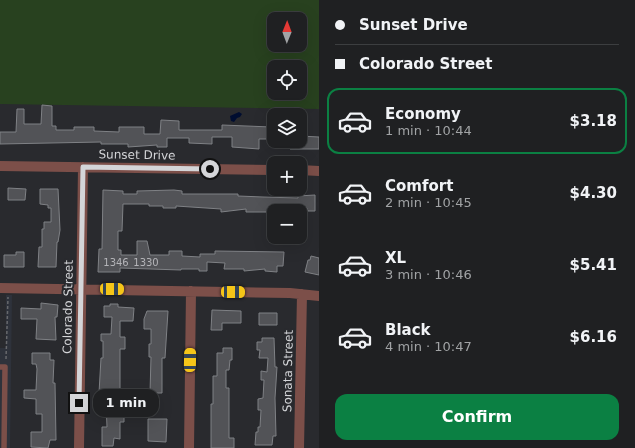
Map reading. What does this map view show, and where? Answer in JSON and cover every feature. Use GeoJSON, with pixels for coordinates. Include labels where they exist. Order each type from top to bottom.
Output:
{"type":"FeatureCollection","features":[{"type":"Feature","properties":{"kind":"street","name":"Sunset Drive"},"geometry":{"type":"LineString","coordinates":[[0,166],[267,170]]}},
{"type":"Feature","properties":{"kind":"street","name":"Colorado Street"},"geometry":{"type":"LineString","coordinates":[[79,448],[83,167]]}},
{"type":"Feature","properties":{"kind":"street"},"geometry":{"type":"LineString","coordinates":[[307,170],[319,171]]}},
{"type":"Feature","properties":{"kind":"street"},"geometry":{"type":"LineString","coordinates":[[0,288],[191,291],[302,294],[319,296]]}},
{"type":"Feature","properties":{"kind":"street"},"geometry":{"type":"LineString","coordinates":[[189,448],[191,291]]}},
{"type":"Feature","properties":{"kind":"street","name":"Sonata Street"},"geometry":{"type":"LineString","coordinates":[[300,448],[302,294]]}},
{"type":"Feature","properties":{"kind":"lane"},"geometry":{"type":"LineString","coordinates":[[2,367],[4,448]]}},
{"type":"Feature","properties":{"kind":"path"},"geometry":{"type":"LineString","coordinates":[[2,367],[8,351],[8,295]]}},
{"type":"Feature","properties":{"kind":"shaded area"},"geometry":{"type":"Polygon","coordinates":[[[6,295],[12,295],[10,448],[0,448],[0,348],[6,348],[6,295]]]}},
{"type":"Feature","properties":{"kind":"green space"},"geometry":{"type":"Polygon","coordinates":[[[0,0],[319,0],[319,109],[0,104],[0,0]]]}},
{"type":"Feature","properties":{"kind":"water"},"geometry":{"type":"Polygon","coordinates":[[[239,112],[242,114],[240,117],[234,122],[231,121],[230,116],[239,112]]]}},
{"type":"Feature","properties":{"kind":"building"},"geometry":{"type":"Polygon","coordinates":[[[42,105],[52,106],[52,126],[56,126],[56,130],[74,130],[74,127],[94,127],[94,131],[119,132],[119,127],[144,127],[144,134],[160,134],[161,120],[179,121],[179,130],[222,130],[222,125],[267,127],[267,139],[259,139],[259,149],[232,147],[232,137],[212,137],[212,144],[189,143],[189,138],[167,138],[167,147],[157,147],[157,145],[128,147],[128,144],[101,144],[101,142],[0,144],[0,132],[16,132],[17,109],[24,109],[24,124],[41,124],[42,105]]]}},
{"type":"Feature","properties":{"kind":"building"},"geometry":{"type":"Polygon","coordinates":[[[307,136],[319,137],[319,149],[290,149],[307,148],[307,136]]]}},
{"type":"Feature","properties":{"kind":"building"},"geometry":{"type":"Polygon","coordinates":[[[8,188],[26,189],[25,200],[8,200],[8,188]]]}},
{"type":"Feature","properties":{"kind":"building"},"geometry":{"type":"Polygon","coordinates":[[[40,189],[58,189],[60,230],[57,242],[56,267],[38,267],[39,247],[42,247],[42,229],[44,229],[44,222],[51,222],[51,208],[48,208],[48,205],[40,204],[40,189]]]}},
{"type":"Feature","properties":{"kind":"building"},"geometry":{"type":"Polygon","coordinates":[[[103,190],[123,191],[123,194],[137,194],[137,191],[174,190],[182,191],[182,194],[238,194],[238,196],[263,197],[298,198],[298,196],[315,195],[315,211],[308,211],[307,204],[267,204],[267,212],[246,212],[246,209],[221,212],[221,209],[176,206],[176,208],[163,208],[163,206],[149,206],[149,204],[123,204],[122,231],[118,231],[118,250],[121,250],[121,255],[137,255],[137,241],[147,241],[150,255],[169,255],[169,251],[182,251],[182,256],[200,257],[200,254],[215,254],[215,251],[284,252],[283,266],[277,266],[277,272],[265,271],[265,269],[244,271],[244,269],[224,269],[225,263],[207,262],[207,271],[199,271],[199,269],[181,270],[120,268],[120,272],[98,272],[99,249],[102,249],[103,190]]]}},
{"type":"Feature","properties":{"kind":"building"},"geometry":{"type":"Polygon","coordinates":[[[16,252],[24,252],[24,267],[4,267],[4,255],[16,255],[16,252]]]}},
{"type":"Feature","properties":{"kind":"building"},"geometry":{"type":"Polygon","coordinates":[[[311,256],[319,258],[319,275],[305,272],[308,260],[310,260],[311,256]]]}},
{"type":"Feature","properties":{"kind":"building"},"geometry":{"type":"Polygon","coordinates":[[[41,303],[58,305],[57,317],[55,317],[56,340],[36,339],[37,319],[21,319],[21,308],[41,309],[41,303]]]}},
{"type":"Feature","properties":{"kind":"building"},"geometry":{"type":"Polygon","coordinates":[[[110,304],[118,304],[118,307],[134,308],[133,321],[120,321],[120,337],[125,337],[125,349],[120,349],[120,390],[108,390],[107,393],[99,393],[101,358],[103,358],[103,341],[101,341],[101,334],[111,334],[112,317],[104,317],[104,306],[110,306],[110,304]]]}},
{"type":"Feature","properties":{"kind":"building"},"geometry":{"type":"Polygon","coordinates":[[[212,310],[241,311],[241,323],[222,323],[222,330],[211,330],[212,310]]]}},
{"type":"Feature","properties":{"kind":"building"},"geometry":{"type":"Polygon","coordinates":[[[147,311],[168,311],[165,358],[162,358],[162,393],[150,393],[151,357],[149,357],[149,344],[151,344],[151,329],[144,329],[144,319],[147,311]]]}},
{"type":"Feature","properties":{"kind":"building"},"geometry":{"type":"Polygon","coordinates":[[[259,313],[277,313],[277,325],[259,325],[259,313]]]}},
{"type":"Feature","properties":{"kind":"building"},"geometry":{"type":"Polygon","coordinates":[[[262,338],[274,338],[275,367],[277,367],[275,398],[276,436],[273,436],[272,445],[255,445],[256,432],[258,432],[258,427],[260,427],[261,410],[258,410],[258,399],[263,398],[264,380],[261,380],[261,371],[267,372],[268,358],[259,358],[260,350],[257,350],[257,342],[262,342],[262,338]]]}},
{"type":"Feature","properties":{"kind":"building"},"geometry":{"type":"Polygon","coordinates":[[[223,348],[232,348],[232,360],[230,360],[229,370],[226,370],[226,388],[229,388],[229,438],[234,438],[234,448],[211,448],[211,404],[213,404],[213,376],[217,376],[217,353],[223,353],[223,348]]]}},
{"type":"Feature","properties":{"kind":"building"},"geometry":{"type":"Polygon","coordinates":[[[32,353],[50,353],[50,360],[54,360],[53,383],[55,383],[56,440],[50,440],[48,448],[31,447],[31,432],[42,432],[42,414],[36,414],[36,399],[24,398],[24,390],[36,390],[37,369],[36,364],[32,364],[32,353]]]}},
{"type":"Feature","properties":{"kind":"building"},"geometry":{"type":"Polygon","coordinates":[[[106,404],[122,405],[122,410],[124,410],[124,422],[120,422],[120,439],[114,438],[113,446],[102,446],[102,427],[107,427],[106,404]]]}},
{"type":"Feature","properties":{"kind":"building"},"geometry":{"type":"Polygon","coordinates":[[[148,419],[167,419],[166,442],[148,441],[148,419]]]}},
{"type":"Feature","properties":{"kind":"route"},"geometry":{"type":"LineString","coordinates":[[79,403],[83,167],[210,169]]}}]}
